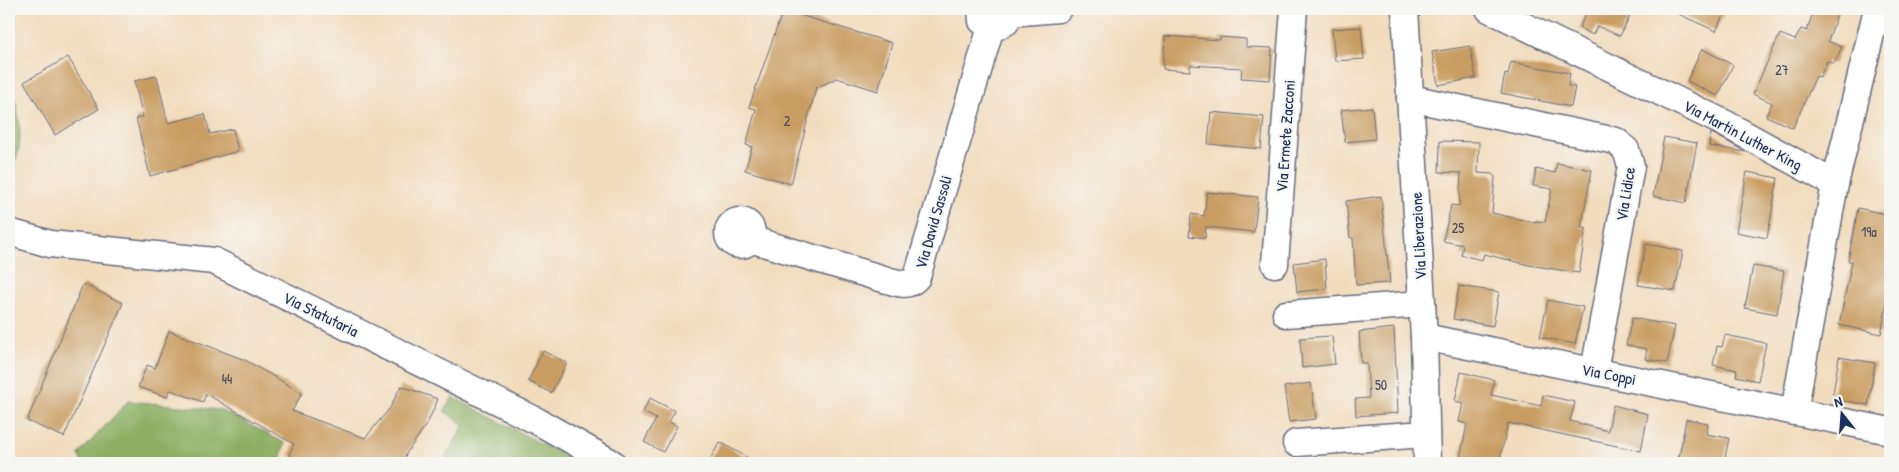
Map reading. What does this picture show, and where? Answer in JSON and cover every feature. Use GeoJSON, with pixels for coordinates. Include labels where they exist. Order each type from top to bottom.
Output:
{"type":"FeatureCollection","features":[{"type":"Feature","properties":{"kind":"street"},"geometry":{"type":"LineString","coordinates":[[998,14],[1058,9]]}},
{"type":"Feature","properties":{"kind":"street","name":"Via Ermete Zacconi"},"geometry":{"type":"LineString","coordinates":[[1275,264],[1294,9]]}},
{"type":"Feature","properties":{"kind":"street","name":"Via Liberazione"},"geometry":{"type":"LineString","coordinates":[[1405,9],[1424,337],[1427,463]]}},
{"type":"Feature","properties":{"kind":"street","name":"Via Martin Luther King"},"geometry":{"type":"LineString","coordinates":[[1489,9],[1724,124],[1835,184]]}},
{"type":"Feature","properties":{"kind":"street"},"geometry":{"type":"LineString","coordinates":[[1794,412],[1835,184],[1877,9]]}},
{"type":"Feature","properties":{"kind":"street","name":"Via David Sassoli"},"geometry":{"type":"LineString","coordinates":[[750,239],[887,280],[906,285],[913,282],[917,277],[998,14]]}},
{"type":"Feature","properties":{"kind":"street","name":"Via Lidice"},"geometry":{"type":"LineString","coordinates":[[1410,98],[1616,141],[1626,150],[1631,166],[1594,371]]}},
{"type":"Feature","properties":{"kind":"street","name":"Via Statutaria"},"geometry":{"type":"LineString","coordinates":[[9,232],[50,244],[214,261],[537,421],[612,463]]}},
{"type":"Feature","properties":{"kind":"street"},"geometry":{"type":"LineString","coordinates":[[1286,314],[1422,304]]}},
{"type":"Feature","properties":{"kind":"street","name":"Via Coppi"},"geometry":{"type":"LineString","coordinates":[[1424,337],[1885,430]]}},
{"type":"Feature","properties":{"kind":"street"},"geometry":{"type":"LineString","coordinates":[[1296,444],[1426,434]]}},
{"type":"Feature","properties":{"kind":"green space"},"geometry":{"type":"Polygon","coordinates":[[[9,80],[17,109],[20,140],[16,160],[9,164],[9,80]]]}},
{"type":"Feature","properties":{"kind":"green space"},"geometry":{"type":"Polygon","coordinates":[[[453,397],[578,463],[442,463],[464,425],[444,411],[453,397]]]}},
{"type":"Feature","properties":{"kind":"green space"},"geometry":{"type":"Polygon","coordinates":[[[128,401],[221,410],[285,443],[279,463],[82,463],[79,454],[128,401]]]}},
{"type":"Feature","properties":{"kind":"building"},"geometry":{"type":"Polygon","coordinates":[[[1588,9],[1633,9],[1620,36],[1597,26],[1593,35],[1579,28],[1588,9]]]}},
{"type":"Feature","properties":{"kind":"building"},"geometry":{"type":"Polygon","coordinates":[[[1667,9],[1726,9],[1716,31],[1667,9]]]}},
{"type":"Feature","properties":{"kind":"building"},"geometry":{"type":"Polygon","coordinates":[[[1814,9],[1839,9],[1828,41],[1842,47],[1834,64],[1827,61],[1820,77],[1816,76],[1793,128],[1766,116],[1772,103],[1753,94],[1780,34],[1795,40],[1801,29],[1807,31],[1814,9]]]}},
{"type":"Feature","properties":{"kind":"building"},"geometry":{"type":"Polygon","coordinates":[[[783,10],[892,43],[878,91],[837,78],[816,88],[791,184],[745,170],[752,147],[746,145],[756,109],[749,107],[783,10]]]}},
{"type":"Feature","properties":{"kind":"building"},"geometry":{"type":"Polygon","coordinates":[[[1361,27],[1364,59],[1335,61],[1332,29],[1361,27]]]}},
{"type":"Feature","properties":{"kind":"building"},"geometry":{"type":"Polygon","coordinates":[[[1165,36],[1220,40],[1220,37],[1246,39],[1246,47],[1272,48],[1270,80],[1241,78],[1242,68],[1190,65],[1190,71],[1163,69],[1165,36]]]}},
{"type":"Feature","properties":{"kind":"building"},"geometry":{"type":"Polygon","coordinates":[[[1470,46],[1476,78],[1438,85],[1432,52],[1470,46]]]}},
{"type":"Feature","properties":{"kind":"building"},"geometry":{"type":"Polygon","coordinates":[[[1702,49],[1733,65],[1718,96],[1687,81],[1702,49]]]}},
{"type":"Feature","properties":{"kind":"building"},"geometry":{"type":"Polygon","coordinates":[[[68,57],[99,109],[55,135],[24,82],[68,57]]]}},
{"type":"Feature","properties":{"kind":"building"},"geometry":{"type":"Polygon","coordinates":[[[1511,62],[1570,73],[1568,86],[1575,87],[1571,107],[1501,93],[1505,74],[1508,75],[1511,62]]]}},
{"type":"Feature","properties":{"kind":"building"},"geometry":{"type":"Polygon","coordinates":[[[157,76],[168,123],[205,114],[210,134],[233,129],[238,151],[150,176],[136,118],[143,117],[134,81],[157,76]]]}},
{"type":"Feature","properties":{"kind":"building"},"geometry":{"type":"Polygon","coordinates":[[[1372,107],[1375,139],[1345,142],[1341,110],[1372,107]]]}},
{"type":"Feature","properties":{"kind":"building"},"geometry":{"type":"Polygon","coordinates":[[[1211,112],[1264,117],[1261,149],[1208,144],[1211,112]]]}},
{"type":"Feature","properties":{"kind":"building"},"geometry":{"type":"Polygon","coordinates":[[[1711,133],[1717,136],[1746,152],[1709,146],[1711,133]]]}},
{"type":"Feature","properties":{"kind":"building"},"geometry":{"type":"Polygon","coordinates":[[[1664,137],[1697,143],[1686,203],[1653,196],[1664,137]]]}},
{"type":"Feature","properties":{"kind":"building"},"geometry":{"type":"Polygon","coordinates":[[[1440,141],[1479,142],[1478,173],[1492,174],[1495,177],[1492,213],[1536,223],[1536,221],[1545,222],[1552,189],[1533,186],[1536,169],[1555,173],[1557,163],[1592,170],[1581,228],[1586,228],[1579,273],[1529,265],[1484,254],[1482,260],[1461,255],[1463,245],[1443,241],[1451,205],[1459,206],[1461,173],[1439,172],[1440,141]]]}},
{"type":"Feature","properties":{"kind":"building"},"geometry":{"type":"Polygon","coordinates":[[[1747,172],[1778,178],[1767,238],[1736,232],[1747,172]]]}},
{"type":"Feature","properties":{"kind":"building"},"geometry":{"type":"Polygon","coordinates":[[[1207,192],[1258,197],[1254,232],[1206,227],[1205,238],[1189,236],[1191,214],[1204,216],[1207,192]]]}},
{"type":"Feature","properties":{"kind":"building"},"geometry":{"type":"Polygon","coordinates":[[[1381,196],[1390,283],[1356,285],[1353,238],[1350,238],[1346,201],[1381,196]]]}},
{"type":"Feature","properties":{"kind":"building"},"geometry":{"type":"Polygon","coordinates":[[[1858,208],[1890,215],[1890,289],[1881,334],[1839,325],[1852,261],[1848,261],[1858,208]]]}},
{"type":"Feature","properties":{"kind":"building"},"geometry":{"type":"Polygon","coordinates":[[[1646,244],[1683,251],[1675,291],[1638,285],[1646,244]]]}},
{"type":"Feature","properties":{"kind":"building"},"geometry":{"type":"Polygon","coordinates":[[[1325,259],[1327,289],[1297,292],[1294,263],[1325,259]]]}},
{"type":"Feature","properties":{"kind":"building"},"geometry":{"type":"Polygon","coordinates":[[[1753,266],[1784,271],[1777,314],[1745,308],[1753,266]]]}},
{"type":"Feature","properties":{"kind":"building"},"geometry":{"type":"Polygon","coordinates":[[[83,284],[123,303],[64,437],[27,421],[83,284]]]}},
{"type":"Feature","properties":{"kind":"building"},"geometry":{"type":"Polygon","coordinates":[[[1459,286],[1499,292],[1493,326],[1453,319],[1459,286]]]}},
{"type":"Feature","properties":{"kind":"building"},"geometry":{"type":"Polygon","coordinates":[[[1548,300],[1583,307],[1575,344],[1540,337],[1548,300]]]}},
{"type":"Feature","properties":{"kind":"building"},"geometry":{"type":"Polygon","coordinates":[[[1632,318],[1675,326],[1667,363],[1645,359],[1647,349],[1626,345],[1632,318]]]}},
{"type":"Feature","properties":{"kind":"building"},"geometry":{"type":"Polygon","coordinates":[[[1394,328],[1398,413],[1356,416],[1355,399],[1369,398],[1367,363],[1361,363],[1359,332],[1394,328]]]}},
{"type":"Feature","properties":{"kind":"building"},"geometry":{"type":"Polygon","coordinates":[[[169,331],[245,360],[302,393],[292,411],[365,438],[390,408],[401,386],[438,399],[428,422],[406,454],[404,463],[304,463],[289,455],[294,444],[206,394],[203,402],[170,390],[167,397],[138,387],[147,365],[155,368],[169,331]]]}},
{"type":"Feature","properties":{"kind":"building"},"geometry":{"type":"Polygon","coordinates":[[[1725,335],[1766,343],[1758,381],[1736,376],[1737,370],[1713,365],[1717,346],[1722,347],[1725,335]]]}},
{"type":"Feature","properties":{"kind":"building"},"geometry":{"type":"Polygon","coordinates":[[[1332,336],[1335,364],[1302,368],[1300,338],[1332,336]]]}},
{"type":"Feature","properties":{"kind":"building"},"geometry":{"type":"Polygon","coordinates":[[[543,351],[567,363],[551,393],[528,381],[543,351]]]}},
{"type":"Feature","properties":{"kind":"building"},"geometry":{"type":"Polygon","coordinates":[[[1839,357],[1875,363],[1868,405],[1832,399],[1839,357]]]}},
{"type":"Feature","properties":{"kind":"building"},"geometry":{"type":"Polygon","coordinates":[[[1461,372],[1494,380],[1491,395],[1541,406],[1543,395],[1575,402],[1570,421],[1608,431],[1613,405],[1648,414],[1641,451],[1508,423],[1499,463],[1459,463],[1467,424],[1459,422],[1463,403],[1455,401],[1461,372]]]}},
{"type":"Feature","properties":{"kind":"building"},"geometry":{"type":"Polygon","coordinates":[[[1311,383],[1316,419],[1289,422],[1284,387],[1311,383]]]}},
{"type":"Feature","properties":{"kind":"building"},"geometry":{"type":"Polygon","coordinates":[[[650,398],[675,411],[669,422],[677,426],[663,452],[644,442],[656,419],[643,412],[650,398]]]}},
{"type":"Feature","properties":{"kind":"building"},"geometry":{"type":"Polygon","coordinates":[[[1686,419],[1708,423],[1706,434],[1729,438],[1724,463],[1678,463],[1686,419]]]}},
{"type":"Feature","properties":{"kind":"building"},"geometry":{"type":"Polygon","coordinates":[[[720,442],[757,463],[708,463],[720,442]]]}}]}
